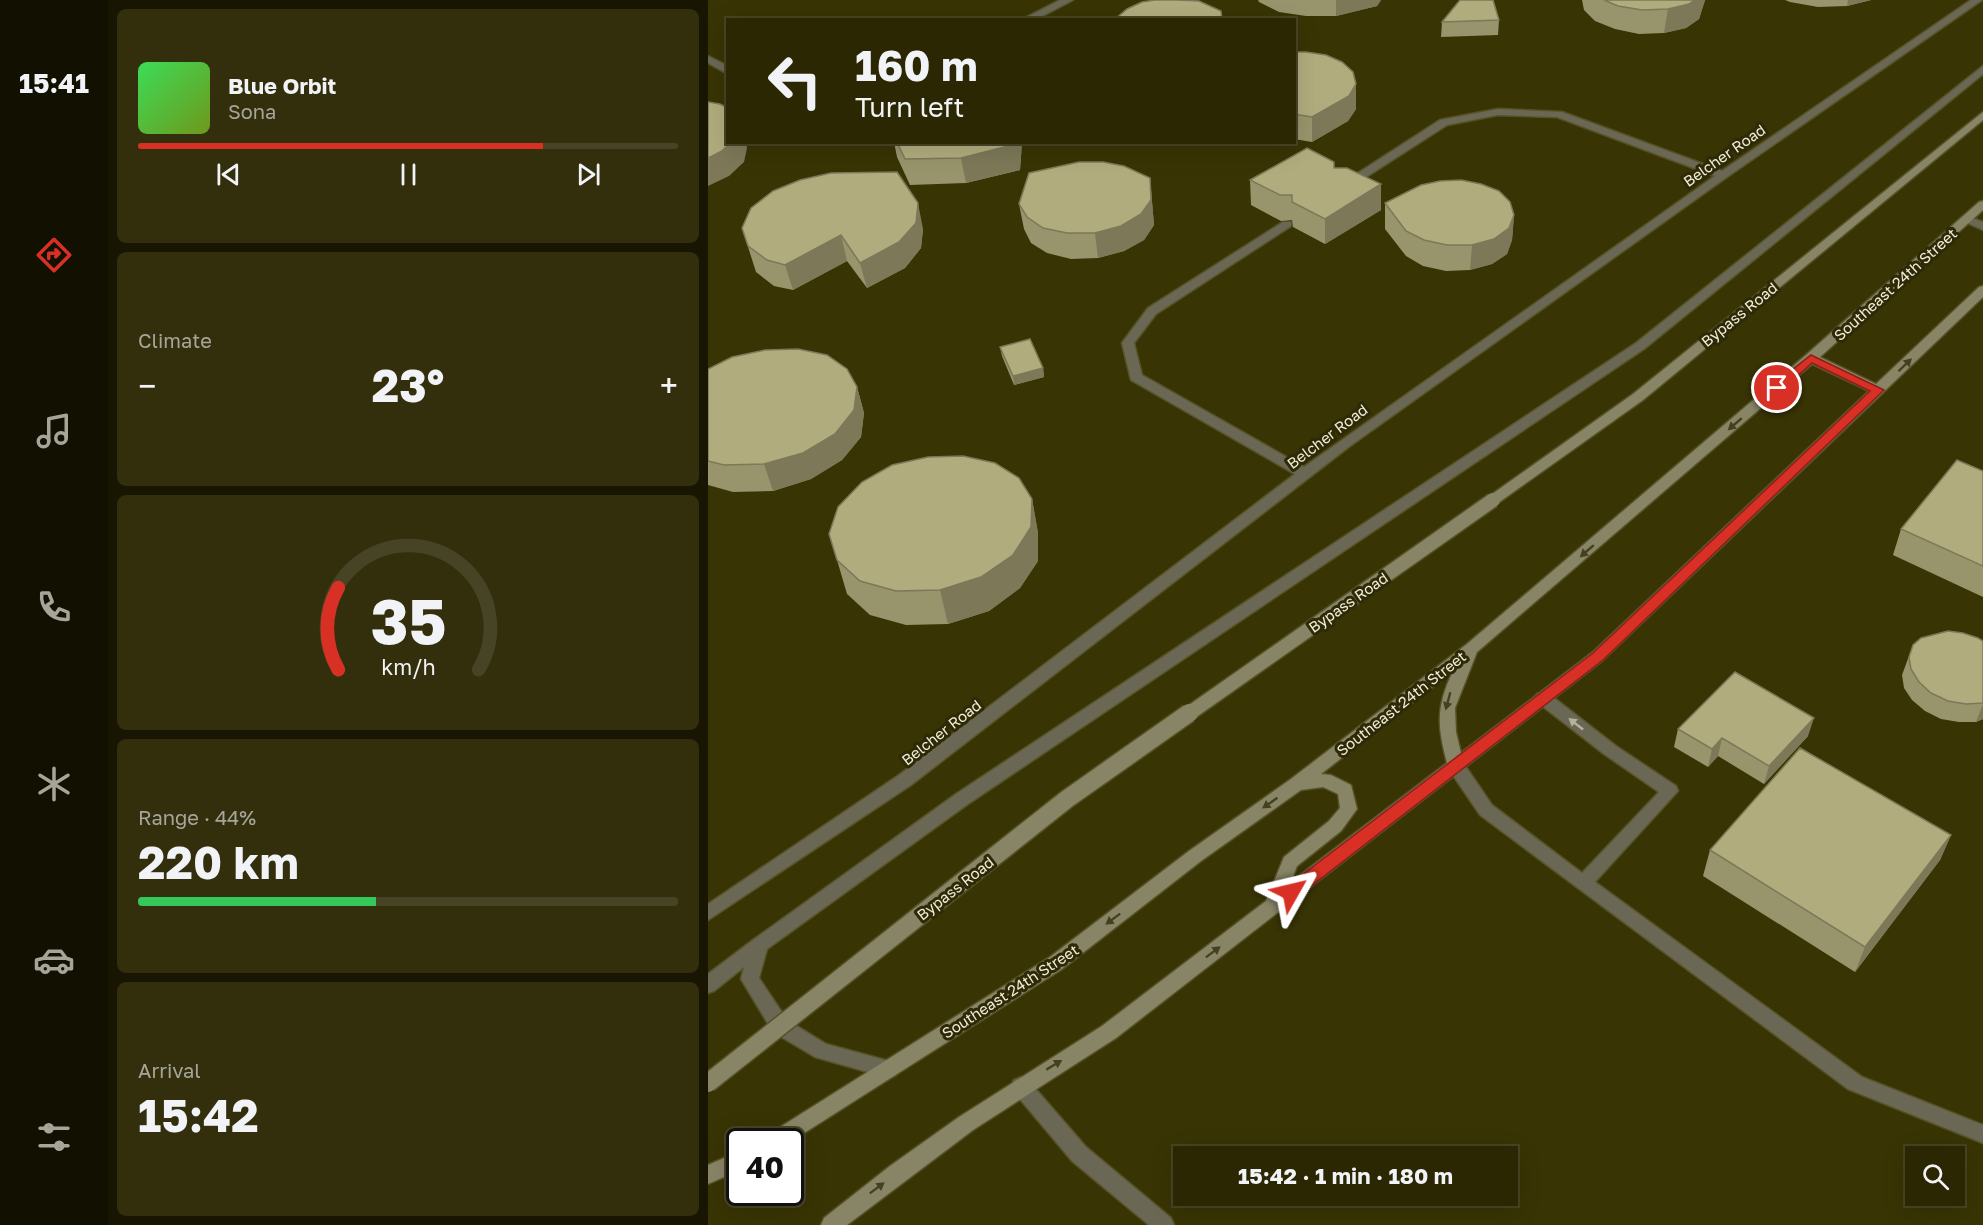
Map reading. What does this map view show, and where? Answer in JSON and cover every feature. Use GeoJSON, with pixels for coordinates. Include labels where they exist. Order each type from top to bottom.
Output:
{"type":"FeatureCollection","features":[{"type":"Feature","properties":{"kind":"street"},"geometry":{"type":"LineString","coordinates":[[1030,18],[1068,0]]}},
{"type":"Feature","properties":{"kind":"street","name":"Belcher Road"},"geometry":{"type":"LineString","coordinates":[[708,913],[905,780],[1305,474],[1723,175],[1977,0]]}},
{"type":"Feature","properties":{"kind":"street"},"geometry":{"type":"LineString","coordinates":[[708,59],[726,70]]}},
{"type":"Feature","properties":{"kind":"street"},"geometry":{"type":"LineString","coordinates":[[708,986],[759,945],[962,799],[1640,346],[1983,69]]}},
{"type":"Feature","properties":{"kind":"street"},"geometry":{"type":"LineString","coordinates":[[1340,190],[1444,122],[1498,112],[1558,114],[1723,175]]}},
{"type":"Feature","properties":{"kind":"street","name":"Bypass Road"},"geometry":{"type":"LineString","coordinates":[[708,1083],[1067,799],[1638,397],[1983,115]]}},
{"type":"Feature","properties":{"kind":"street","name":"Southeast 24th Street"},"geometry":{"type":"LineString","coordinates":[[795,1128],[1056,963],[1195,856],[1297,784],[1472,648],[1811,358],[1983,204]]}},
{"type":"Feature","properties":{"kind":"street"},"geometry":{"type":"LineString","coordinates":[[1966,219],[1983,226]]}},
{"type":"Feature","properties":{"kind":"street"},"geometry":{"type":"LineString","coordinates":[[1287,224],[1152,311],[1128,344],[1136,377],[1305,474]]}},
{"type":"Feature","properties":{"kind":"street"},"geometry":{"type":"LineString","coordinates":[[831,1225],[877,1187],[1021,1086],[1108,1032],[1598,656],[1983,290]]}},
{"type":"Feature","properties":{"kind":"street"},"geometry":{"type":"LineString","coordinates":[[1811,358],[1878,390]]}},
{"type":"Feature","properties":{"kind":"street"},"geometry":{"type":"LineString","coordinates":[[1472,648],[1446,702],[1446,729],[1456,765],[1486,810],[1855,1083],[1983,1134]]}},
{"type":"Feature","properties":{"kind":"street"},"geometry":{"type":"LineString","coordinates":[[1543,698],[1610,750],[1670,791],[1583,883]]}},
{"type":"Feature","properties":{"kind":"street"},"geometry":{"type":"LineString","coordinates":[[1273,906],[1290,862],[1335,826],[1349,809],[1345,789],[1325,780],[1297,784]]}},
{"type":"Feature","properties":{"kind":"street"},"geometry":{"type":"LineString","coordinates":[[759,945],[750,979],[780,1026],[822,1051],[889,1069]]}},
{"type":"Feature","properties":{"kind":"street"},"geometry":{"type":"LineString","coordinates":[[1021,1086],[1078,1154],[1164,1225]]}},
{"type":"Feature","properties":{"kind":"street"},"geometry":{"type":"LineString","coordinates":[[708,1175],[726,1167]]}},
{"type":"Feature","properties":{"kind":"building"},"geometry":{"type":"Polygon","coordinates":[[[1460,0],[1493,0],[1499,20],[1442,22],[1460,0]]]}},
{"type":"Feature","properties":{"kind":"building"},"geometry":{"type":"Polygon","coordinates":[[[1604,0],[1695,0],[1689,4],[1668,9],[1642,10],[1618,6],[1604,0]]]}},
{"type":"Feature","properties":{"kind":"building"},"geometry":{"type":"Polygon","coordinates":[[[1199,1],[1221,11],[1222,18],[1116,18],[1127,9],[1142,2],[1199,1]]]}},
{"type":"Feature","properties":{"kind":"building"},"geometry":{"type":"Polygon","coordinates":[[[1296,52],[1326,55],[1342,62],[1353,72],[1356,84],[1349,96],[1312,117],[1296,114],[1296,52]]]}},
{"type":"Feature","properties":{"kind":"building"},"geometry":{"type":"Polygon","coordinates":[[[708,102],[726,107],[726,144],[729,144],[722,151],[708,158],[708,102]]]}},
{"type":"Feature","properties":{"kind":"building"},"geometry":{"type":"Polygon","coordinates":[[[898,144],[1016,144],[961,158],[905,159],[898,144]]]}},
{"type":"Feature","properties":{"kind":"building"},"geometry":{"type":"Polygon","coordinates":[[[1307,148],[1334,162],[1334,168],[1347,168],[1381,184],[1325,219],[1292,202],[1292,195],[1280,195],[1250,180],[1307,148]]]}},
{"type":"Feature","properties":{"kind":"building"},"geometry":{"type":"Polygon","coordinates":[[[1079,162],[1103,162],[1124,166],[1150,178],[1151,200],[1141,214],[1121,226],[1095,233],[1067,233],[1043,228],[1027,217],[1019,204],[1029,173],[1079,162]]]}},
{"type":"Feature","properties":{"kind":"building"},"geometry":{"type":"Polygon","coordinates":[[[897,172],[918,203],[916,223],[899,242],[860,263],[841,235],[785,265],[767,260],[748,246],[742,228],[751,208],[773,191],[800,180],[831,173],[897,172]]]}},
{"type":"Feature","properties":{"kind":"building"},"geometry":{"type":"Polygon","coordinates":[[[1461,180],[1499,191],[1510,202],[1514,215],[1509,228],[1494,239],[1472,245],[1447,245],[1424,240],[1406,231],[1385,203],[1421,185],[1461,180]]]}},
{"type":"Feature","properties":{"kind":"building"},"geometry":{"type":"Polygon","coordinates":[[[1030,339],[1043,368],[1013,376],[1000,347],[1030,339]]]}},
{"type":"Feature","properties":{"kind":"building"},"geometry":{"type":"Polygon","coordinates":[[[798,349],[827,355],[847,369],[857,387],[854,410],[835,434],[803,453],[764,464],[724,465],[708,461],[708,369],[732,357],[765,350],[798,349]]]}},
{"type":"Feature","properties":{"kind":"building"},"geometry":{"type":"Polygon","coordinates":[[[963,456],[995,463],[1019,478],[1032,499],[1031,527],[1013,555],[981,577],[940,590],[896,591],[860,581],[837,560],[829,534],[838,507],[862,482],[892,465],[928,457],[963,456]]]}},
{"type":"Feature","properties":{"kind":"building"},"geometry":{"type":"Polygon","coordinates":[[[1957,460],[1983,471],[1983,566],[1901,529],[1957,460]]]}},
{"type":"Feature","properties":{"kind":"building"},"geometry":{"type":"Polygon","coordinates":[[[1948,631],[1963,633],[1983,641],[1983,703],[1966,704],[1948,701],[1931,693],[1919,682],[1911,669],[1909,657],[1913,645],[1921,638],[1948,631]]]}},
{"type":"Feature","properties":{"kind":"building"},"geometry":{"type":"Polygon","coordinates":[[[1735,672],[1814,718],[1769,766],[1722,738],[1712,749],[1678,729],[1735,672]]]}},
{"type":"Feature","properties":{"kind":"building"},"geometry":{"type":"Polygon","coordinates":[[[1800,748],[1951,835],[1865,947],[1710,850],[1800,748]]]}},
{"type":"Feature","properties":{"kind":"route"},"geometry":{"type":"LineString","coordinates":[[1291,892],[1598,656],[1878,390],[1811,358],[1777,388]]}}]}
